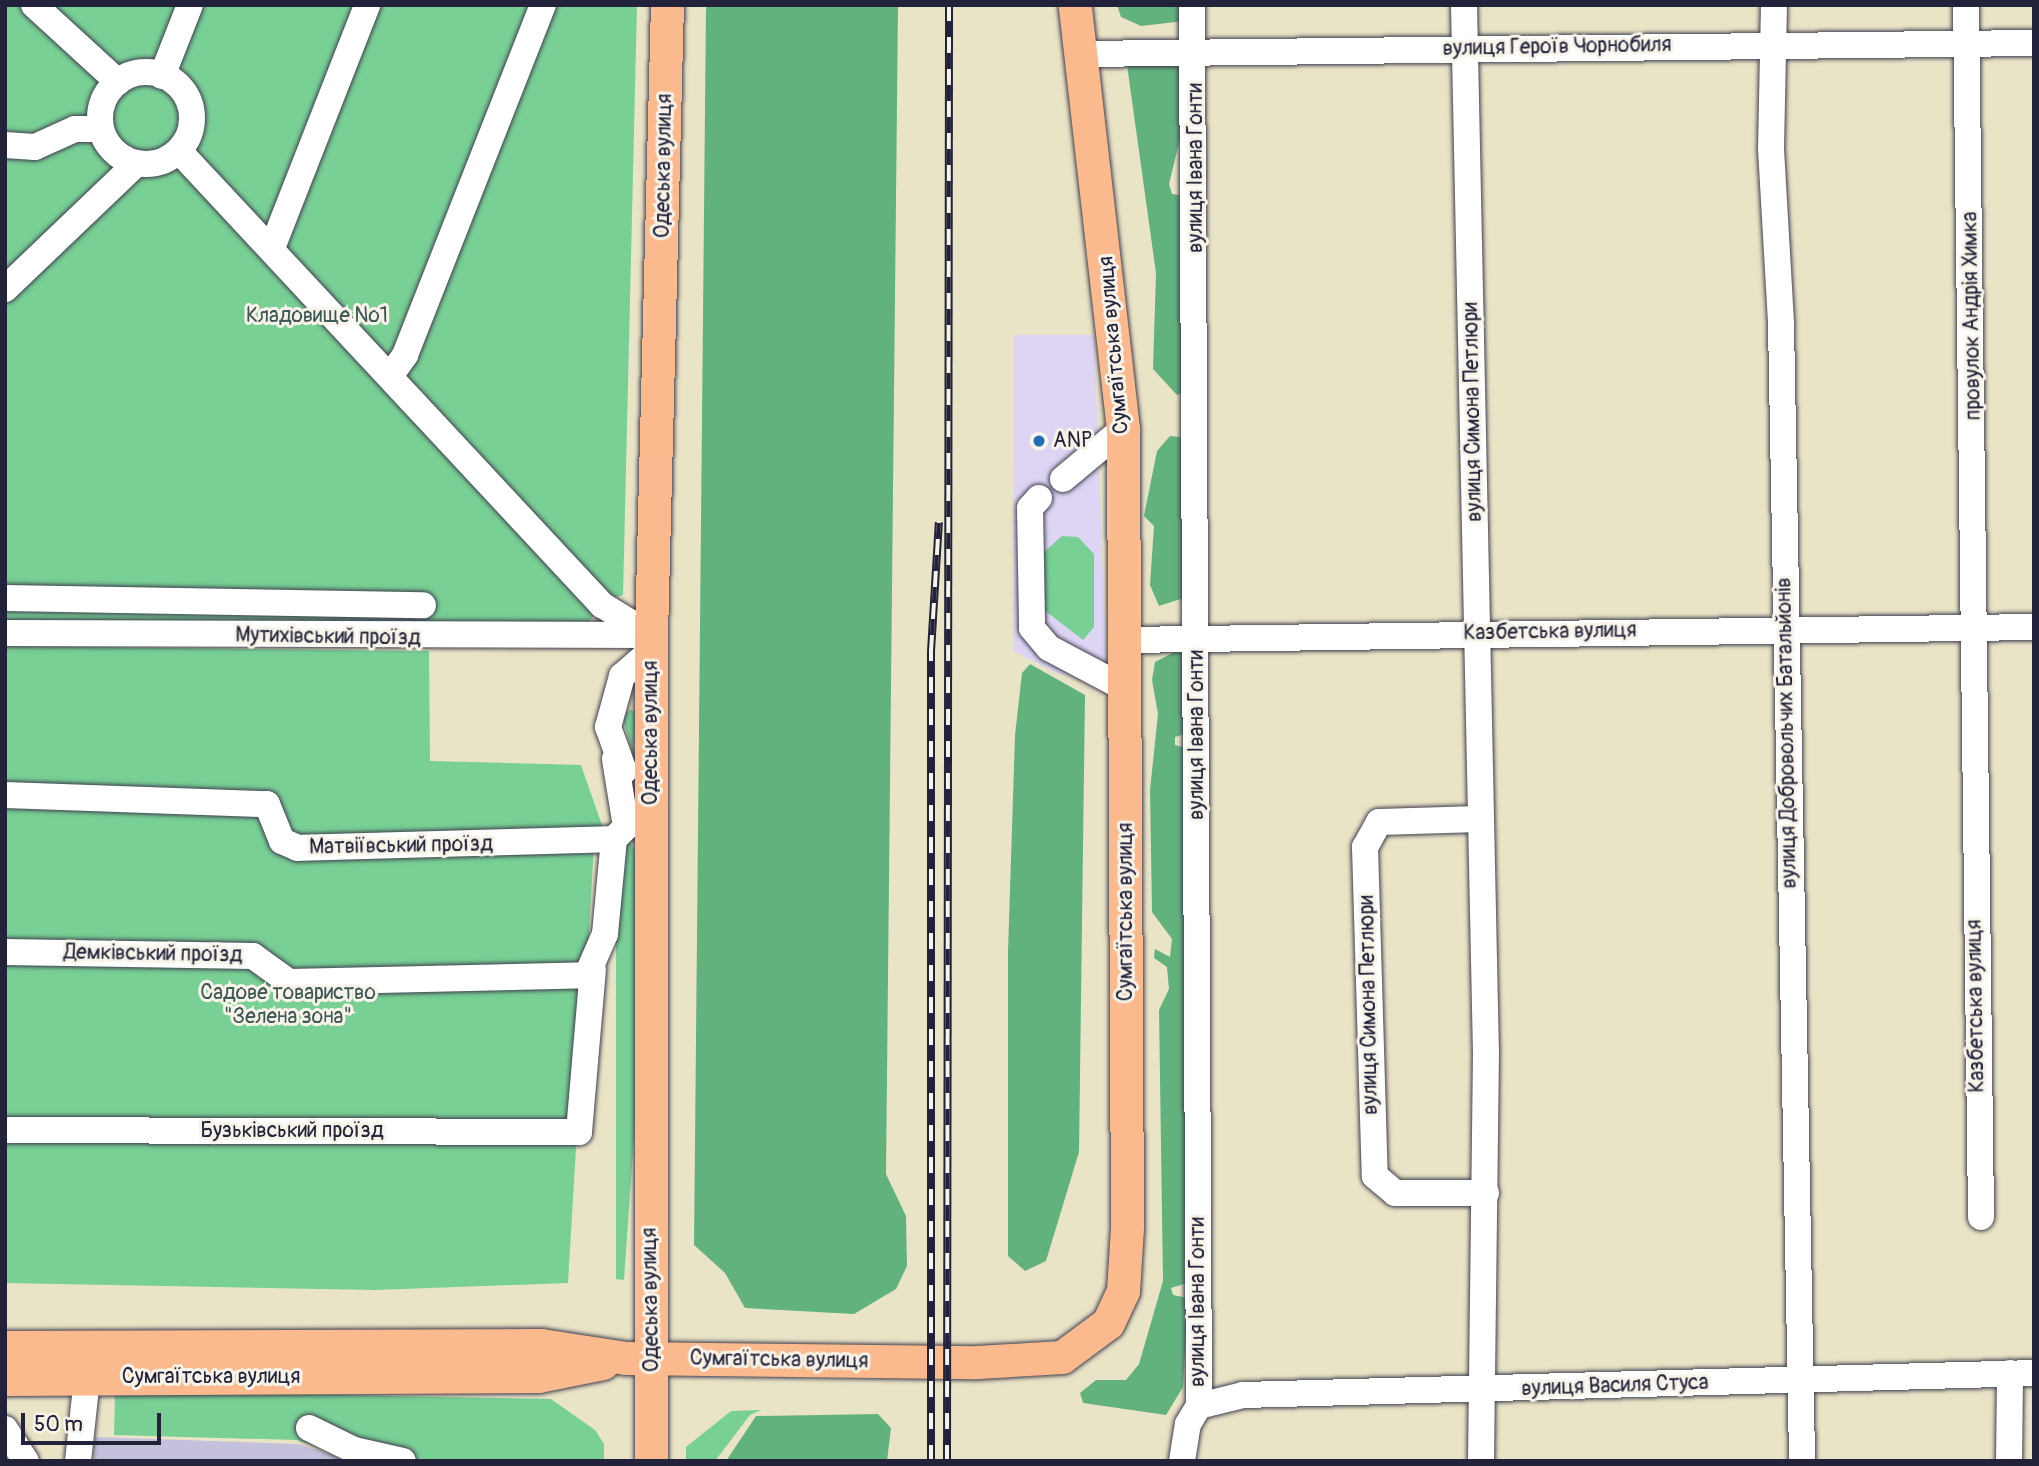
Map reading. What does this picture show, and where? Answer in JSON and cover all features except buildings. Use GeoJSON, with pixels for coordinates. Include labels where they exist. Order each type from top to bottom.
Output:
{"type":"FeatureCollection","features":[{"type":"Feature","properties":{"kind":"main road","name":"Одеська вулиця"},"geometry":{"type":"LineString","coordinates":[[651,1461],[639,1358],[651,808],[651,643],[667,5]]}},
{"type":"Feature","properties":{"kind":"main road","name":"Сумгаїтська вулиця"},"geometry":{"type":"LineString","coordinates":[[5,1347],[541,1345],[639,1358],[1038,1360],[1084,1346],[1108,1323],[1123,1291],[1127,1228],[1123,429],[1075,5]]}},
{"type":"Feature","properties":{"kind":"main road","name":"Сумгаїтська вулиця"},"geometry":{"type":"LineString","coordinates":[[5,1379],[538,1376],[639,1358]]}},
{"type":"Feature","properties":{"kind":"street"},"geometry":{"type":"LineString","coordinates":[[34,5],[118,82]]}},
{"type":"Feature","properties":{"kind":"street"},"geometry":{"type":"LineString","coordinates":[[162,76],[190,5]]}},
{"type":"Feature","properties":{"kind":"street"},"geometry":{"type":"LineString","coordinates":[[272,248],[367,5]]}},
{"type":"Feature","properties":{"kind":"street"},"geometry":{"type":"LineString","coordinates":[[390,376],[405,355],[543,5]]}},
{"type":"Feature","properties":{"kind":"street","name":"вулиця Івана Гонти"},"geometry":{"type":"LineString","coordinates":[[1182,1461],[1188,1424],[1199,1406],[1195,51],[1192,5]]}},
{"type":"Feature","properties":{"kind":"street","name":"вулиця Симона Петлюри"},"geometry":{"type":"LineString","coordinates":[[1464,5],[1478,633],[1486,1193],[1482,1461]]}},
{"type":"Feature","properties":{"kind":"street","name":"вулиця Добровольчих Батальйонів"},"geometry":{"type":"LineString","coordinates":[[1774,5],[1776,45],[1771,149],[1785,629],[1802,1461]]}},
{"type":"Feature","properties":{"kind":"street","name":"провулок Андрія Химка"},"geometry":{"type":"LineString","coordinates":[[1966,5],[1973,627]]}},
{"type":"Feature","properties":{"kind":"street","name":"вулиця Героїв Чорнобиля"},"geometry":{"type":"LineString","coordinates":[[1081,54],[2034,43]]}},
{"type":"Feature","properties":{"kind":"street"},"geometry":{"type":"LineString","coordinates":[[142,73],[162,76],[178,86],[191,108],[189,134],[179,151],[163,161],[137,163],[114,151],[102,129],[103,103],[118,82],[142,73]]}},
{"type":"Feature","properties":{"kind":"street"},"geometry":{"type":"LineString","coordinates":[[5,145],[35,147],[75,129],[102,129]]}},
{"type":"Feature","properties":{"kind":"street"},"geometry":{"type":"LineString","coordinates":[[179,151],[613,617],[651,643],[622,676],[608,727],[626,827],[614,839],[605,934],[590,973]]}},
{"type":"Feature","properties":{"kind":"street"},"geometry":{"type":"LineString","coordinates":[[11,280],[137,163]]}},
{"type":"Feature","properties":{"kind":"street"},"geometry":{"type":"LineString","coordinates":[[1063,479],[1123,429]]}},
{"type":"Feature","properties":{"kind":"street"},"geometry":{"type":"LineString","coordinates":[[1039,498],[1030,508],[1032,628],[1049,648],[1126,689]]}},
{"type":"Feature","properties":{"kind":"street"},"geometry":{"type":"LineString","coordinates":[[5,598],[423,605]]}},
{"type":"Feature","properties":{"kind":"street","name":"Казбетська вулиця"},"geometry":{"type":"LineString","coordinates":[[1973,627],[1981,1217]]}},
{"type":"Feature","properties":{"kind":"street","name":"Казбетська вулиця"},"geometry":{"type":"LineString","coordinates":[[1126,640],[2034,627]]}},
{"type":"Feature","properties":{"kind":"street","name":"Мутихівський проїзд"},"geometry":{"type":"LineString","coordinates":[[5,633],[651,643]]}},
{"type":"Feature","properties":{"kind":"street"},"geometry":{"type":"LineString","coordinates":[[615,759],[651,808]]}},
{"type":"Feature","properties":{"kind":"street","name":"Матвіївський проїзд"},"geometry":{"type":"LineString","coordinates":[[5,795],[267,804],[282,841],[298,848],[614,839]]}},
{"type":"Feature","properties":{"kind":"street","name":"вулиця Симона Петлюри"},"geometry":{"type":"LineString","coordinates":[[1479,819],[1379,822],[1365,847],[1375,1176],[1395,1193],[1486,1193]]}},
{"type":"Feature","properties":{"kind":"street","name":"Демківський проїзд"},"geometry":{"type":"LineString","coordinates":[[5,952],[254,956],[289,982],[590,973]]}},
{"type":"Feature","properties":{"kind":"street","name":"Бузьківський проїзд"},"geometry":{"type":"LineString","coordinates":[[5,1130],[579,1132],[590,973]]}},
{"type":"Feature","properties":{"kind":"street"},"geometry":{"type":"LineString","coordinates":[[2009,1461],[2022,1373]]}},
{"type":"Feature","properties":{"kind":"street","name":"вулиця Василя Стуса"},"geometry":{"type":"LineString","coordinates":[[1199,1406],[1229,1396],[2022,1373]]}},
{"type":"Feature","properties":{"kind":"street"},"geometry":{"type":"LineString","coordinates":[[78,1461],[87,1378]]}},
{"type":"Feature","properties":{"kind":"street"},"geometry":{"type":"LineString","coordinates":[[309,1428],[354,1450],[402,1461]]}},
{"type":"Feature","properties":{"kind":"street"},"geometry":{"type":"LineString","coordinates":[[5,1429],[26,1461]]}},
{"type":"Feature","properties":{"kind":"shaded area"},"geometry":{"type":"Polygon","coordinates":[[[1014,335],[1094,335],[1107,685],[1057,673],[1013,651],[1014,335]]]}},
{"type":"Feature","properties":{"kind":"shaded area"},"geometry":{"type":"Polygon","coordinates":[[[95,1437],[298,1444],[350,1461],[94,1461],[95,1437]]]}},
{"type":"Feature","properties":{"kind":"green space","name":"Кладовище №1"},"geometry":{"type":"Polygon","coordinates":[[[5,5],[637,5],[623,595],[608,600],[585,626],[5,625],[5,5]]]}},
{"type":"Feature","properties":{"kind":"green space"},"geometry":{"type":"Polygon","coordinates":[[[706,5],[898,5],[886,1174],[906,1216],[907,1266],[896,1289],[854,1314],[745,1308],[725,1273],[694,1245],[706,5]]]}},
{"type":"Feature","properties":{"kind":"green space"},"geometry":{"type":"Polygon","coordinates":[[[1117,5],[1186,5],[1184,21],[1141,26],[1121,17],[1117,5]]]}},
{"type":"Feature","properties":{"kind":"green space"},"geometry":{"type":"Polygon","coordinates":[[[1187,61],[1183,126],[1169,184],[1172,194],[1186,196],[1192,389],[1177,395],[1153,369],[1156,273],[1127,65],[1187,61]]]}},
{"type":"Feature","properties":{"kind":"green space"},"geometry":{"type":"Polygon","coordinates":[[[1170,436],[1188,438],[1190,596],[1159,606],[1150,585],[1154,526],[1144,516],[1157,451],[1170,436]]]}},
{"type":"Feature","properties":{"kind":"green space"},"geometry":{"type":"Polygon","coordinates":[[[1062,536],[1078,537],[1094,554],[1094,627],[1083,640],[1044,610],[1044,552],[1062,536]]]}},
{"type":"Feature","properties":{"kind":"green space","name":"Садове товариство \"Зелена зона\""},"geometry":{"type":"Polygon","coordinates":[[[5,646],[429,651],[430,761],[581,765],[604,831],[594,845],[568,1283],[375,1290],[5,1283],[5,646]]]}},
{"type":"Feature","properties":{"kind":"green space"},"geometry":{"type":"Polygon","coordinates":[[[1182,648],[1185,734],[1175,737],[1175,745],[1185,748],[1187,1283],[1171,1288],[1173,1295],[1188,1298],[1183,1387],[1166,1415],[1083,1403],[1080,1393],[1096,1380],[1126,1380],[1139,1364],[1163,1281],[1159,1010],[1169,989],[1167,967],[1154,958],[1155,949],[1170,957],[1172,939],[1152,912],[1150,790],[1158,714],[1152,680],[1155,662],[1182,648]]]}},
{"type":"Feature","properties":{"kind":"green space"},"geometry":{"type":"Polygon","coordinates":[[[1030,664],[1085,695],[1079,1152],[1046,1261],[1025,1271],[1008,1256],[1008,952],[1015,735],[1022,673],[1030,664]]]}},
{"type":"Feature","properties":{"kind":"green space"},"geometry":{"type":"Polygon","coordinates":[[[631,709],[636,714],[633,755],[622,715],[631,709]]]}},
{"type":"Feature","properties":{"kind":"green space"},"geometry":{"type":"Polygon","coordinates":[[[628,838],[637,854],[635,1122],[624,1280],[616,1279],[616,856],[628,838]]]}},
{"type":"Feature","properties":{"kind":"green space"},"geometry":{"type":"Polygon","coordinates":[[[115,1391],[551,1399],[595,1430],[604,1444],[604,1461],[361,1461],[297,1440],[114,1435],[115,1391]]]}},
{"type":"Feature","properties":{"kind":"green space"},"geometry":{"type":"Polygon","coordinates":[[[761,1410],[750,1415],[715,1461],[686,1461],[686,1447],[731,1411],[761,1410]]]}},
{"type":"Feature","properties":{"kind":"green space"},"geometry":{"type":"Polygon","coordinates":[[[878,1414],[891,1428],[887,1461],[726,1461],[756,1416],[878,1414]]]}},
{"type":"Feature","properties":{"kind":"railway"},"geometry":{"type":"LineString","coordinates":[[947,1461],[949,5]]}},
{"type":"Feature","properties":{"kind":"railway"},"geometry":{"type":"LineString","coordinates":[[931,1461],[931,651],[939,522]]}},
{"type":"Feature","properties":{"kind":"place","name":"ANP"},"geometry":{"type":"Point","coordinates":[1039,441]}}]}
